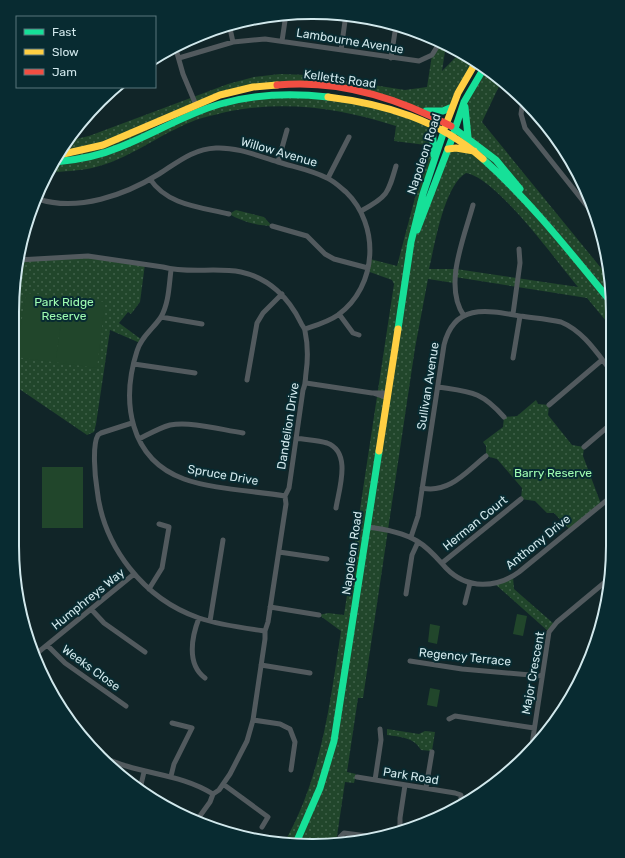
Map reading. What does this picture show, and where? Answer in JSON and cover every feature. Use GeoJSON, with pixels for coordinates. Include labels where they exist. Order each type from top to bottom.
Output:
{"type":"FeatureCollection","features":[{"type":"Feature","properties":{"kind":"main road","name":"Napoleon Road"},"geometry":{"type":"LineString","coordinates":[[298,838],[317,795],[334,741],[415,223],[450,108],[463,81],[473,66]]}},
{"type":"Feature","properties":{"kind":"main road","name":"Napoleon Road"},"geometry":{"type":"LineString","coordinates":[[409,260],[429,196],[453,136],[464,102],[481,72]]}},
{"type":"Feature","properties":{"kind":"main road","name":"Kelletts Road"},"geometry":{"type":"LineString","coordinates":[[66,153],[84,151],[114,143],[195,104],[244,89],[273,85],[298,84],[330,86],[377,95],[422,111],[455,128],[468,137],[503,167],[523,195],[605,295]]}},
{"type":"Feature","properties":{"kind":"main road","name":"Kelletts Road"},"geometry":{"type":"LineString","coordinates":[[61,161],[82,159],[118,150],[217,105],[251,97],[301,94],[375,104],[407,114],[453,136],[474,152],[523,195]]}},
{"type":"Feature","properties":{"kind":"main road"},"geometry":{"type":"LineString","coordinates":[[464,102],[468,137]]}},
{"type":"Feature","properties":{"kind":"main road"},"geometry":{"type":"LineString","coordinates":[[422,111],[443,111],[450,108]]}},
{"type":"Feature","properties":{"kind":"main road"},"geometry":{"type":"LineString","coordinates":[[432,126],[434,134],[434,161]]}},
{"type":"Feature","properties":{"kind":"main road"},"geometry":{"type":"LineString","coordinates":[[448,149],[456,148],[474,152]]}},
{"type":"Feature","properties":{"kind":"street"},"geometry":{"type":"LineString","coordinates":[[282,41],[285,21]]}},
{"type":"Feature","properties":{"kind":"street"},"geometry":{"type":"LineString","coordinates":[[340,50],[345,21]]}},
{"type":"Feature","properties":{"kind":"street"},"geometry":{"type":"LineString","coordinates":[[231,31],[233,42]]}},
{"type":"Feature","properties":{"kind":"street"},"geometry":{"type":"LineString","coordinates":[[391,58],[395,31]]}},
{"type":"Feature","properties":{"kind":"street","name":"Lambourne Avenue"},"geometry":{"type":"LineString","coordinates":[[178,58],[233,42],[256,39],[282,41],[414,61],[422,60],[434,53],[437,47]]}},
{"type":"Feature","properties":{"kind":"street"},"geometry":{"type":"LineString","coordinates":[[177,52],[199,112]]}},
{"type":"Feature","properties":{"kind":"street"},"geometry":{"type":"LineString","coordinates":[[522,107],[521,114],[524,128],[585,204]]}},
{"type":"Feature","properties":{"kind":"street"},"geometry":{"type":"LineString","coordinates":[[278,162],[287,130]]}},
{"type":"Feature","properties":{"kind":"street"},"geometry":{"type":"LineString","coordinates":[[328,178],[349,137]]}},
{"type":"Feature","properties":{"kind":"street","name":"Willow Avenue"},"geometry":{"type":"LineString","coordinates":[[41,200],[60,204],[85,203],[101,199],[150,179],[184,157],[210,148],[236,150],[328,178],[346,192],[361,211],[370,239],[368,268],[362,285],[355,297],[339,314],[305,330]]}},
{"type":"Feature","properties":{"kind":"street"},"geometry":{"type":"LineString","coordinates":[[361,211],[378,202],[386,195],[396,166]]}},
{"type":"Feature","properties":{"kind":"street"},"geometry":{"type":"LineString","coordinates":[[150,179],[159,191],[170,198],[229,214]]}},
{"type":"Feature","properties":{"kind":"street"},"geometry":{"type":"LineString","coordinates":[[473,205],[453,283],[455,300],[464,316],[482,311],[513,314],[558,322],[570,327],[580,334],[606,365]]}},
{"type":"Feature","properties":{"kind":"street"},"geometry":{"type":"LineString","coordinates":[[272,226],[307,236],[325,254],[334,259],[368,268]]}},
{"type":"Feature","properties":{"kind":"street"},"geometry":{"type":"LineString","coordinates":[[513,314],[520,263],[519,249]]}},
{"type":"Feature","properties":{"kind":"street","name":"Dandelion Drive"},"geometry":{"type":"LineString","coordinates":[[24,260],[88,256],[163,267],[171,270],[197,272],[226,270],[242,272],[262,280],[282,294],[295,310],[305,330],[308,351],[306,383],[303,390],[288,488],[285,496],[286,504],[268,624],[265,630],[253,720],[242,753],[223,784],[214,794],[212,801],[200,817]]}},
{"type":"Feature","properties":{"kind":"street","name":"Spruce Drive"},"geometry":{"type":"LineString","coordinates":[[171,270],[166,302],[161,317],[141,341],[134,364],[129,401],[132,423],[139,440],[148,454],[160,465],[184,479],[285,496]]}},
{"type":"Feature","properties":{"kind":"street"},"geometry":{"type":"LineString","coordinates":[[247,380],[257,323],[263,313],[282,294]]}},
{"type":"Feature","properties":{"kind":"street"},"geometry":{"type":"LineString","coordinates":[[339,314],[353,333],[358,335]]}},
{"type":"Feature","properties":{"kind":"street","name":"Sullivan Avenue"},"geometry":{"type":"LineString","coordinates":[[411,538],[416,523],[446,338],[454,325],[464,316]]}},
{"type":"Feature","properties":{"kind":"street"},"geometry":{"type":"LineString","coordinates":[[513,358],[520,316]]}},
{"type":"Feature","properties":{"kind":"street"},"geometry":{"type":"LineString","coordinates":[[161,317],[202,324]]}},
{"type":"Feature","properties":{"kind":"street"},"geometry":{"type":"LineString","coordinates":[[548,404],[602,360]]}},
{"type":"Feature","properties":{"kind":"street"},"geometry":{"type":"LineString","coordinates":[[134,364],[195,373]]}},
{"type":"Feature","properties":{"kind":"street"},"geometry":{"type":"LineString","coordinates":[[306,383],[388,395]]}},
{"type":"Feature","properties":{"kind":"street"},"geometry":{"type":"LineString","coordinates":[[438,387],[479,395],[490,402],[504,417]]}},
{"type":"Feature","properties":{"kind":"street"},"geometry":{"type":"LineString","coordinates":[[132,423],[96,433],[96,476],[100,511],[115,546],[134,574],[149,589],[176,607],[199,618],[210,621],[265,630]]}},
{"type":"Feature","properties":{"kind":"street"},"geometry":{"type":"LineString","coordinates":[[139,440],[160,428],[174,425],[186,425],[243,433]]}},
{"type":"Feature","properties":{"kind":"street"},"geometry":{"type":"LineString","coordinates":[[584,447],[606,428]]}},
{"type":"Feature","properties":{"kind":"street"},"geometry":{"type":"LineString","coordinates":[[296,438],[327,444],[336,449],[339,454],[342,467],[336,508]]}},
{"type":"Feature","properties":{"kind":"street"},"geometry":{"type":"LineString","coordinates":[[422,488],[436,490],[447,487],[486,456]]}},
{"type":"Feature","properties":{"kind":"street","name":"Herman Court"},"geometry":{"type":"LineString","coordinates":[[442,563],[521,499]]}},
{"type":"Feature","properties":{"kind":"street","name":"Anthony Drive"},"geometry":{"type":"LineString","coordinates":[[367,527],[392,531],[411,538],[430,550],[454,575],[470,583],[492,584],[512,577],[606,501]]}},
{"type":"Feature","properties":{"kind":"street"},"geometry":{"type":"LineString","coordinates":[[149,589],[160,572],[165,557],[169,526],[159,524]]}},
{"type":"Feature","properties":{"kind":"street"},"geometry":{"type":"LineString","coordinates":[[210,621],[223,540]]}},
{"type":"Feature","properties":{"kind":"street"},"geometry":{"type":"LineString","coordinates":[[406,594],[412,554],[418,542]]}},
{"type":"Feature","properties":{"kind":"street"},"geometry":{"type":"LineString","coordinates":[[279,552],[327,559]]}},
{"type":"Feature","properties":{"kind":"street","name":"Humphreys Way"},"geometry":{"type":"LineString","coordinates":[[39,652],[134,574]]}},
{"type":"Feature","properties":{"kind":"street"},"geometry":{"type":"LineString","coordinates":[[465,603],[470,583]]}},
{"type":"Feature","properties":{"kind":"street","name":"Major Crescent"},"geometry":{"type":"LineString","coordinates":[[532,740],[548,634],[551,628],[603,584]]}},
{"type":"Feature","properties":{"kind":"street"},"geometry":{"type":"LineString","coordinates":[[270,607],[319,615]]}},
{"type":"Feature","properties":{"kind":"street"},"geometry":{"type":"LineString","coordinates":[[91,609],[104,623],[145,652]]}},
{"type":"Feature","properties":{"kind":"street"},"geometry":{"type":"LineString","coordinates":[[199,618],[192,647],[196,668],[205,678]]}},
{"type":"Feature","properties":{"kind":"street","name":"Weeks Close"},"geometry":{"type":"LineString","coordinates":[[47,645],[61,660],[126,706]]}},
{"type":"Feature","properties":{"kind":"street","name":"Regency Terrace"},"geometry":{"type":"LineString","coordinates":[[410,661],[462,669],[542,676]]}},
{"type":"Feature","properties":{"kind":"street"},"geometry":{"type":"LineString","coordinates":[[261,665],[310,673]]}},
{"type":"Feature","properties":{"kind":"street"},"geometry":{"type":"LineString","coordinates":[[449,719],[455,716],[534,728]]}},
{"type":"Feature","properties":{"kind":"street"},"geometry":{"type":"LineString","coordinates":[[253,720],[280,724],[290,729],[295,742],[291,770]]}},
{"type":"Feature","properties":{"kind":"street"},"geometry":{"type":"LineString","coordinates":[[171,776],[174,764],[192,728],[172,723]]}},
{"type":"Feature","properties":{"kind":"street"},"geometry":{"type":"LineString","coordinates":[[375,780],[381,740],[380,729]]}},
{"type":"Feature","properties":{"kind":"street"},"geometry":{"type":"LineString","coordinates":[[426,788],[432,752]]}},
{"type":"Feature","properties":{"kind":"street"},"geometry":{"type":"LineString","coordinates":[[115,762],[144,772],[171,776],[197,785],[214,794]]}},
{"type":"Feature","properties":{"kind":"street"},"geometry":{"type":"LineString","coordinates":[[141,784],[144,772]]}},
{"type":"Feature","properties":{"kind":"street","name":"Park Road"},"geometry":{"type":"LineString","coordinates":[[357,778],[455,792],[460,795],[460,799]]}},
{"type":"Feature","properties":{"kind":"street"},"geometry":{"type":"LineString","coordinates":[[223,784],[268,817],[262,827]]}},
{"type":"Feature","properties":{"kind":"street"},"geometry":{"type":"LineString","coordinates":[[400,825],[405,785]]}},
{"type":"Feature","properties":{"kind":"street"},"geometry":{"type":"LineString","coordinates":[[340,837],[344,833],[358,835]]}},
{"type":"Feature","properties":{"kind":"green space"},"geometry":{"type":"Polygon","coordinates":[[[438,47],[445,51],[442,71],[456,57],[473,67],[450,108],[422,111],[386,97],[311,85],[232,92],[136,134],[66,153],[76,139],[89,136],[228,84],[254,77],[280,74],[310,75],[405,90],[427,87],[432,55],[438,47]]]}},
{"type":"Feature","properties":{"kind":"green space"},"geometry":{"type":"Polygon","coordinates":[[[481,72],[499,86],[482,122],[602,270],[606,321],[587,298],[455,277],[454,283],[428,279],[415,348],[363,698],[358,698],[347,772],[356,774],[354,783],[345,782],[337,837],[312,839],[287,837],[297,819],[307,793],[328,713],[341,631],[319,615],[328,613],[344,615],[394,284],[392,280],[367,271],[370,259],[397,266],[427,152],[426,145],[394,141],[396,126],[333,110],[291,106],[248,108],[200,119],[179,127],[118,159],[105,164],[87,169],[55,173],[62,160],[199,112],[264,96],[362,102],[432,125],[433,161],[417,230],[448,149],[456,148],[468,137],[464,102],[481,72]],[[466,173],[458,180],[446,202],[429,269],[456,269],[578,287],[525,222],[493,189],[479,178],[466,173]]]}},
{"type":"Feature","properties":{"kind":"green space"},"geometry":{"type":"Polygon","coordinates":[[[236,210],[264,217],[272,226],[249,223],[229,214],[236,210]]]}},
{"type":"Feature","properties":{"kind":"green space","name":"Park Ridge Reserve"},"geometry":{"type":"Polygon","coordinates":[[[74,256],[145,264],[140,302],[131,314],[128,312],[119,323],[142,340],[140,343],[110,330],[96,424],[94,432],[87,435],[19,389],[19,312],[24,260],[74,256]]]}},
{"type":"Feature","properties":{"kind":"green space"},"geometry":{"type":"Polygon","coordinates":[[[26,293],[64,297],[56,359],[65,297],[105,302],[97,368],[19,357],[19,338],[26,293]]]}},
{"type":"Feature","properties":{"kind":"green space","name":"Barry Reserve"},"geometry":{"type":"Polygon","coordinates":[[[536,400],[538,404],[549,405],[548,415],[572,445],[584,447],[583,456],[601,504],[570,530],[554,513],[547,513],[535,501],[521,499],[522,488],[497,459],[486,456],[486,446],[483,442],[503,427],[504,417],[517,416],[536,400]]]}},
{"type":"Feature","properties":{"kind":"green space"},"geometry":{"type":"Polygon","coordinates":[[[42,467],[83,467],[83,528],[42,528],[42,467]]]}},
{"type":"Feature","properties":{"kind":"green space"},"geometry":{"type":"Polygon","coordinates":[[[513,577],[514,589],[554,624],[549,632],[495,584],[513,577]]]}},
{"type":"Feature","properties":{"kind":"green space"},"geometry":{"type":"Polygon","coordinates":[[[517,614],[527,616],[523,636],[513,634],[517,614]]]}},
{"type":"Feature","properties":{"kind":"green space"},"geometry":{"type":"Polygon","coordinates":[[[430,624],[440,626],[437,644],[428,642],[430,624]]]}},
{"type":"Feature","properties":{"kind":"green space"},"geometry":{"type":"Polygon","coordinates":[[[430,688],[440,690],[437,707],[427,705],[430,688]]]}},
{"type":"Feature","properties":{"kind":"green space"},"geometry":{"type":"Polygon","coordinates":[[[387,729],[419,734],[425,731],[435,732],[432,751],[421,750],[415,742],[406,738],[387,735],[387,729]]]}},
{"type":"Feature","properties":{"kind":"traffic: fast"},"geometry":{"type":"LineString","coordinates":[[454,132],[464,102],[481,72]]}},
{"type":"Feature","properties":{"kind":"traffic: fast"},"geometry":{"type":"LineString","coordinates":[[61,161],[104,153],[133,142],[194,113],[220,104],[247,98],[274,95],[328,97]]}},
{"type":"Feature","properties":{"kind":"traffic: fast"},"geometry":{"type":"LineString","coordinates":[[465,107],[468,137]]}},
{"type":"Feature","properties":{"kind":"traffic: fast"},"geometry":{"type":"LineString","coordinates":[[426,111],[443,111],[450,108]]}},
{"type":"Feature","properties":{"kind":"traffic: fast"},"geometry":{"type":"LineString","coordinates":[[432,125],[434,155]]}},
{"type":"Feature","properties":{"kind":"traffic: fast"},"geometry":{"type":"LineString","coordinates":[[451,126],[496,160],[520,189]]}},
{"type":"Feature","properties":{"kind":"traffic: fast"},"geometry":{"type":"LineString","coordinates":[[398,329],[411,242],[423,194],[444,131]]}},
{"type":"Feature","properties":{"kind":"traffic: fast"},"geometry":{"type":"LineString","coordinates":[[417,230],[453,136]]}},
{"type":"Feature","properties":{"kind":"traffic: fast"},"geometry":{"type":"LineString","coordinates":[[483,159],[501,175],[534,210],[605,295]]}},
{"type":"Feature","properties":{"kind":"traffic: fast"},"geometry":{"type":"LineString","coordinates":[[298,838],[320,788],[334,741],[379,451]]}},
{"type":"Feature","properties":{"kind":"traffic: slow"},"geometry":{"type":"LineString","coordinates":[[445,127],[458,93],[473,66]]}},
{"type":"Feature","properties":{"kind":"traffic: slow"},"geometry":{"type":"LineString","coordinates":[[65,154],[103,145],[220,95],[253,87],[277,85]]}},
{"type":"Feature","properties":{"kind":"traffic: slow"},"geometry":{"type":"LineString","coordinates":[[328,97],[370,104],[410,116],[430,124],[448,134],[466,145],[483,159]]}},
{"type":"Feature","properties":{"kind":"traffic: slow"},"geometry":{"type":"LineString","coordinates":[[448,149],[456,148],[474,151]]}},
{"type":"Feature","properties":{"kind":"traffic: slow"},"geometry":{"type":"LineString","coordinates":[[379,451],[398,329]]}},
{"type":"Feature","properties":{"kind":"traffic: jam"},"geometry":{"type":"LineString","coordinates":[[277,85],[322,85],[367,93],[410,107],[451,126]]}}]}
